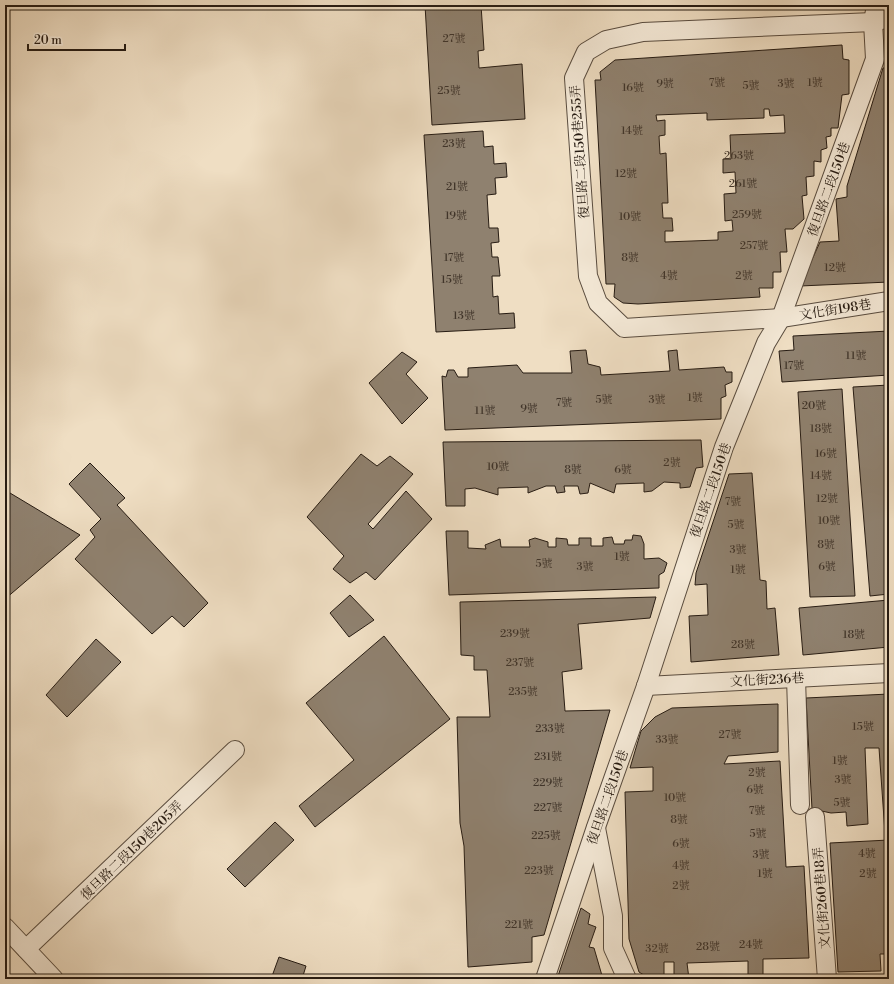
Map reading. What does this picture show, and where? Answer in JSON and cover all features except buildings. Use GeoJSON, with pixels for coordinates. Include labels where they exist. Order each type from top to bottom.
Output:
{"type":"FeatureCollection","features":[{"type":"Feature","properties":{"kind":"lane","name":"復旦路二段150巷"},"geometry":{"type":"LineString","coordinates":[[545,979],[596,827],[646,686],[724,447],[766,343],[781,318],[874,59],[879,15]]}},
{"type":"Feature","properties":{"kind":"lane","name":"復旦路二段150巷255弄"},"geometry":{"type":"LineString","coordinates":[[781,318],[624,328],[598,303],[588,276],[574,78],[586,52],[606,40],[643,32],[879,15]]}},
{"type":"Feature","properties":{"kind":"lane","name":"文化街198巷"},"geometry":{"type":"LineString","coordinates":[[781,318],[889,301]]}},
{"type":"Feature","properties":{"kind":"lane","name":"文化街236巷"},"geometry":{"type":"LineString","coordinates":[[646,686],[889,673]]}},
{"type":"Feature","properties":{"kind":"lane"},"geometry":{"type":"LineString","coordinates":[[796,678],[800,805]]}},
{"type":"Feature","properties":{"kind":"lane","name":"復旦路二段150巷205弄"},"geometry":{"type":"LineString","coordinates":[[26,950],[235,750]]}},
{"type":"Feature","properties":{"kind":"lane","name":"文化街260巷18弄"},"geometry":{"type":"LineString","coordinates":[[815,817],[827,979]]}},
{"type":"Feature","properties":{"kind":"lane"},"geometry":{"type":"LineString","coordinates":[[596,827],[613,916],[613,948],[627,979]]}},
{"type":"Feature","properties":{"kind":"lane"},"geometry":{"type":"LineString","coordinates":[[5,927],[54,979]]}}]}
